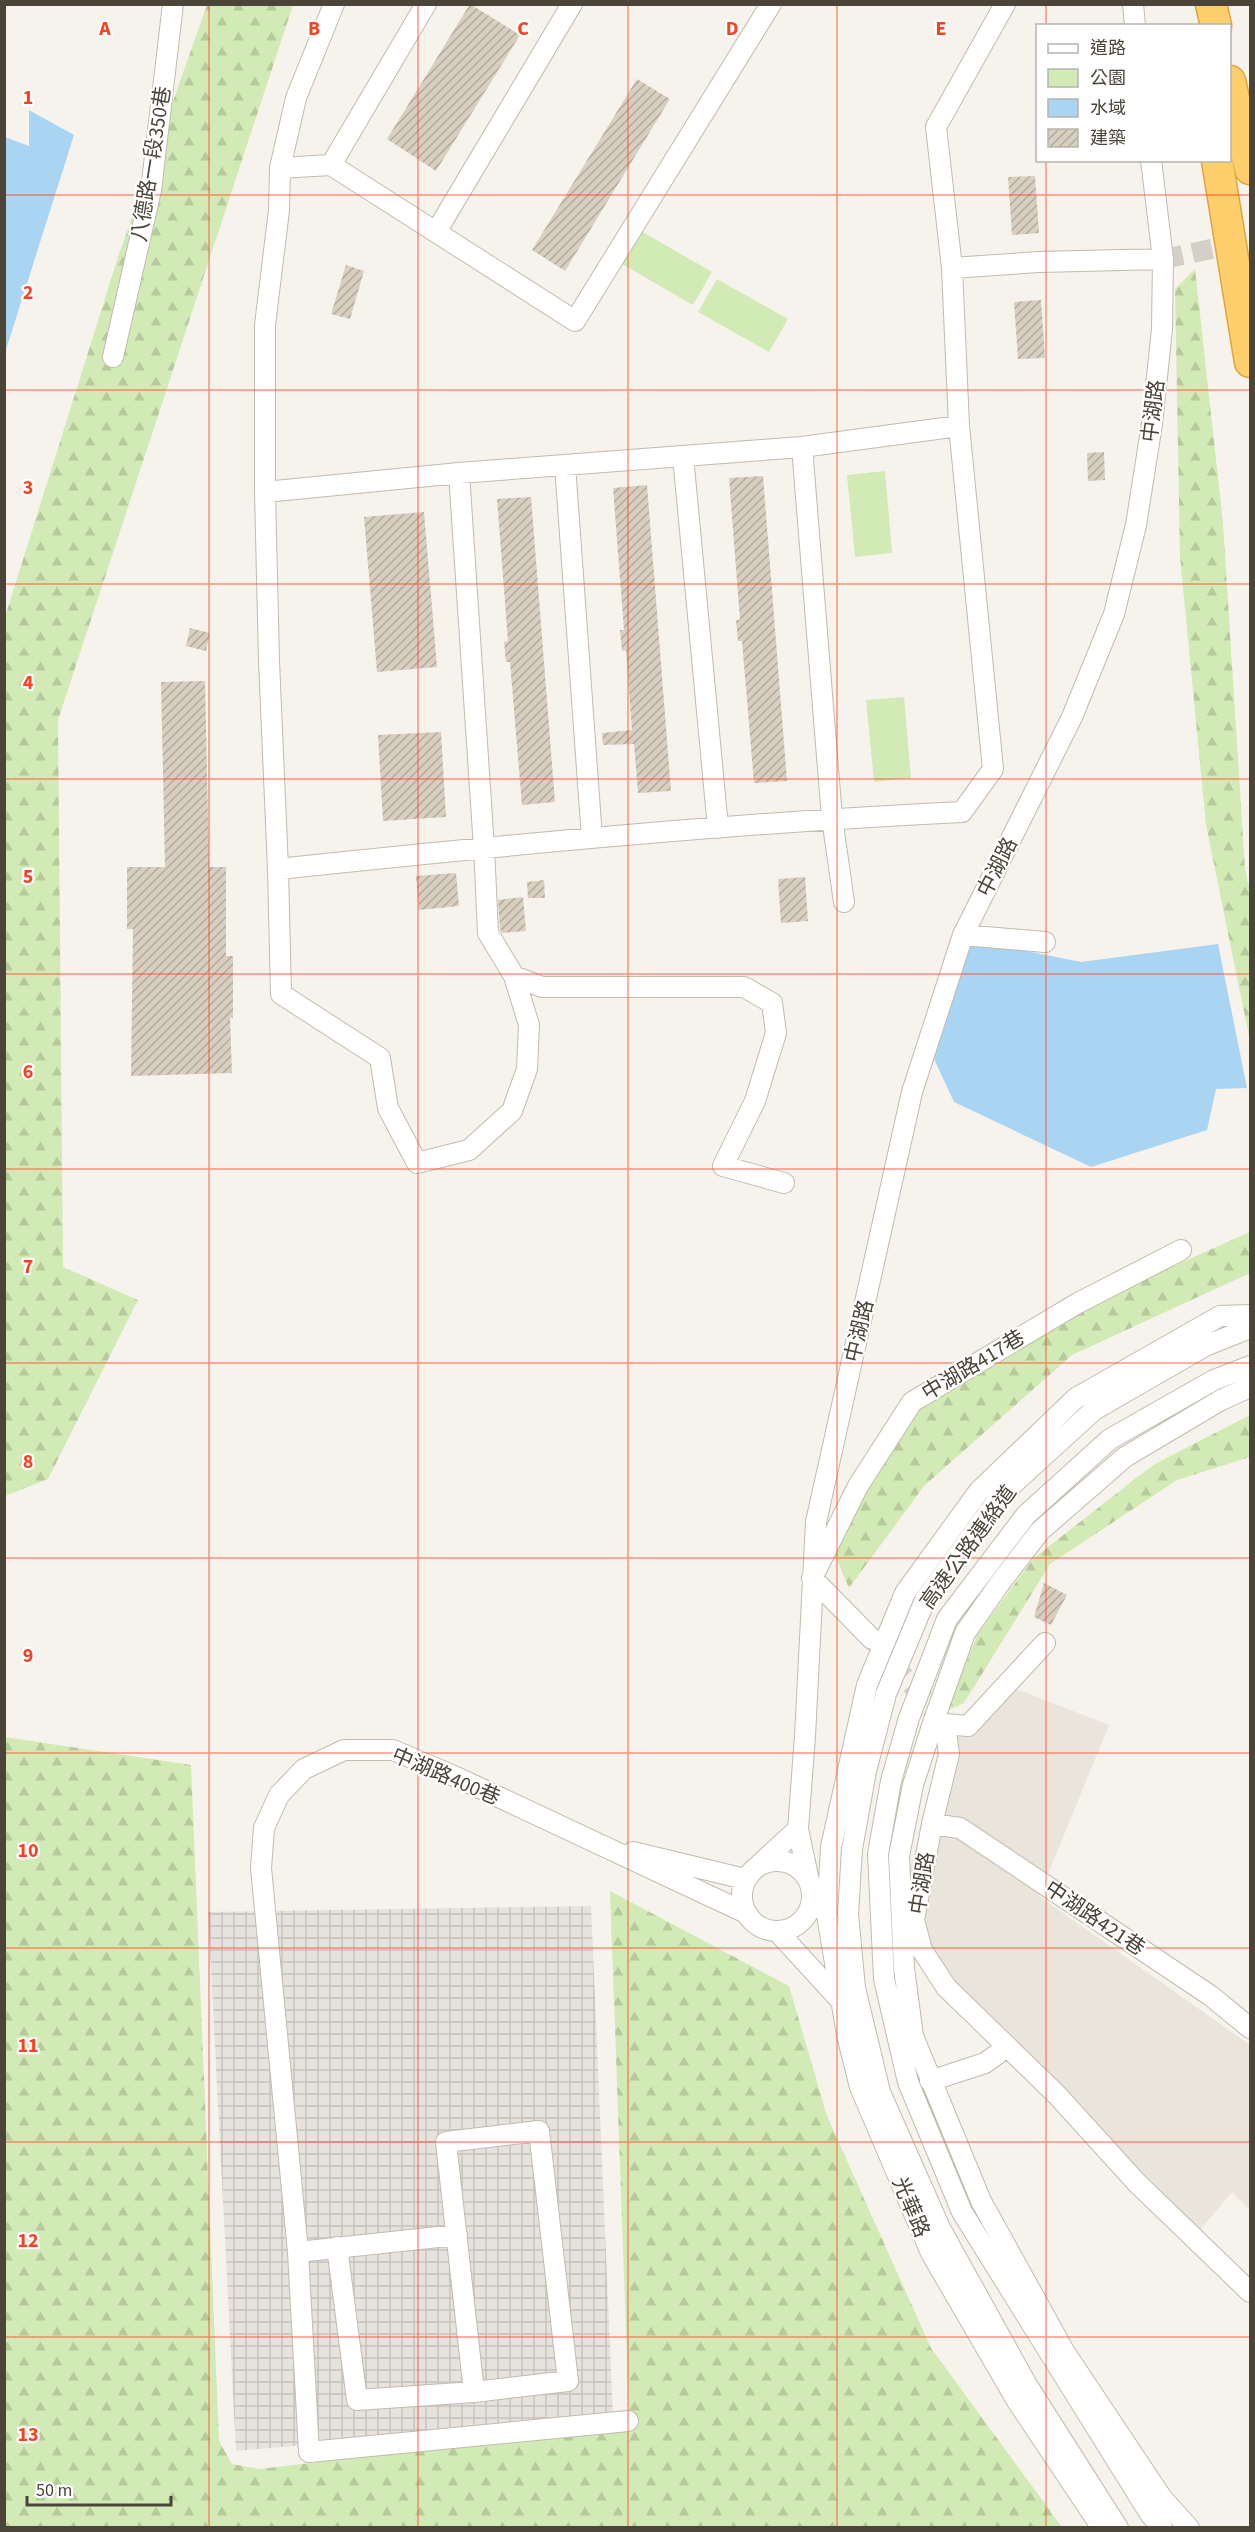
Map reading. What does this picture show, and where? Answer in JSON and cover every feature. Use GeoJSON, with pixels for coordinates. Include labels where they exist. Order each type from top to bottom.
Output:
{"type":"FeatureCollection","features":[{"type":"Feature","properties":{"kind":"highway"},"geometry":{"type":"LineString","coordinates":[[1195,4],[1198,24]]}},
{"type":"Feature","properties":{"kind":"highway"},"geometry":{"type":"LineString","coordinates":[[1211,4],[1216,24]]}},
{"type":"Feature","properties":{"kind":"highway"},"geometry":{"type":"LineString","coordinates":[[1231,85],[1251,169]]}},
{"type":"Feature","properties":{"kind":"highway"},"geometry":{"type":"LineString","coordinates":[[1218,162],[1251,362]]}},
{"type":"Feature","properties":{"kind":"street","name":"八德路一段350巷"},"geometry":{"type":"LineString","coordinates":[[112,357],[152,190],[173,4]]}},
{"type":"Feature","properties":{"kind":"street"},"geometry":{"type":"LineString","coordinates":[[334,4],[296,98],[280,168],[279,210],[265,325],[268,661],[278,869],[281,994],[380,1058],[388,1108],[417,1163],[469,1150],[512,1111],[527,1069],[529,1025],[514,976],[488,933],[459,472]]}},
{"type":"Feature","properties":{"kind":"street"},"geometry":{"type":"LineString","coordinates":[[331,165],[426,4]]}},
{"type":"Feature","properties":{"kind":"street"},"geometry":{"type":"LineString","coordinates":[[436,232],[572,4]]}},
{"type":"Feature","properties":{"kind":"street"},"geometry":{"type":"LineString","coordinates":[[280,168],[331,165],[575,321],[771,4]]}},
{"type":"Feature","properties":{"kind":"street"},"geometry":{"type":"LineString","coordinates":[[278,869],[592,838],[832,818],[962,812],[993,769],[959,426],[952,268],[936,127],[1005,4]]}},
{"type":"Feature","properties":{"kind":"street"},"geometry":{"type":"LineString","coordinates":[[1133,4],[1135,24]]}},
{"type":"Feature","properties":{"kind":"street","name":"中湖路"},"geometry":{"type":"LineString","coordinates":[[809,1881],[798,1829],[816,1522],[912,1092],[963,934],[1072,717],[1114,614],[1136,525],[1152,424],[1162,329],[1163,259],[1151,162]]}},
{"type":"Feature","properties":{"kind":"street"},"geometry":{"type":"LineString","coordinates":[[952,268],[1039,262],[1163,259]]}},
{"type":"Feature","properties":{"kind":"street"},"geometry":{"type":"LineString","coordinates":[[265,492],[459,472],[802,447],[959,426]]}},
{"type":"Feature","properties":{"kind":"street"},"geometry":{"type":"LineString","coordinates":[[802,447],[832,818],[843,902]]}},
{"type":"Feature","properties":{"kind":"street"},"geometry":{"type":"LineString","coordinates":[[683,456],[718,828]]}},
{"type":"Feature","properties":{"kind":"street"},"geometry":{"type":"LineString","coordinates":[[565,465],[592,838]]}},
{"type":"Feature","properties":{"kind":"street"},"geometry":{"type":"LineString","coordinates":[[963,934],[1045,942]]}},
{"type":"Feature","properties":{"kind":"street"},"geometry":{"type":"LineString","coordinates":[[514,976],[542,987],[744,987],[772,1003],[776,1033],[755,1101],[723,1166],[784,1183]]}},
{"type":"Feature","properties":{"kind":"street","name":"中湖路417巷"},"geometry":{"type":"LineString","coordinates":[[812,1578],[858,1486],[912,1402],[1078,1303],[1181,1250]]}},
{"type":"Feature","properties":{"kind":"street","name":"光華路"},"geometry":{"type":"LineString","coordinates":[[1102,2528],[1017,2402],[931,2253],[860,2087],[841,2001],[826,1915],[831,1847],[867,1684],[905,1593],[979,1491],[1076,1398],[1220,1316],[1251,1314]]}},
{"type":"Feature","properties":{"kind":"street","name":"高速公路連絡道"},"geometry":{"type":"LineString","coordinates":[[852,1849],[866,1771],[886,1694],[925,1600],[1002,1494],[1094,1410],[1205,1346],[1251,1328]]}},
{"type":"Feature","properties":{"kind":"street","name":"高速公路連絡道"},"geometry":{"type":"LineString","coordinates":[[1162,2528],[1150,2514],[958,2201],[908,2082],[900,2049],[884,1979],[878,1854],[891,1781],[909,1718],[947,1619],[1026,1515],[1110,1439],[1214,1380],[1251,1366]]}},
{"type":"Feature","properties":{"kind":"street"},"geometry":{"type":"LineString","coordinates":[[1189,2528],[1162,2498],[1064,2351],[981,2200],[913,2036],[903,1957],[899,1856],[914,1785],[934,1719],[965,1633],[1040,1531],[1125,1457],[1221,1400],[1251,1388]]}},
{"type":"Feature","properties":{"kind":"street"},"geometry":{"type":"LineString","coordinates":[[812,1578],[872,1639]]}},
{"type":"Feature","properties":{"kind":"street","name":"中湖路"},"geometry":{"type":"LineString","coordinates":[[1045,1642],[968,1726],[945,1724],[949,1754],[932,1824],[914,1920],[922,1950],[946,1987],[1057,2095],[1137,2183],[1251,2292]]}},
{"type":"Feature","properties":{"kind":"street","name":"中湖路400巷"},"geometry":{"type":"LineString","coordinates":[[628,2421],[309,2452],[298,2252],[261,1868],[264,1828],[279,1795],[304,1769],[344,1750],[393,1750],[454,1776],[746,1913]]}},
{"type":"Feature","properties":{"kind":"street","name":"中湖路421巷"},"geometry":{"type":"LineString","coordinates":[[932,1824],[960,1828],[1211,1996],[1251,2028]]}},
{"type":"Feature","properties":{"kind":"street"},"geometry":{"type":"LineString","coordinates":[[798,1829],[752,1872],[741,1890],[746,1913],[754,1923],[765,1929],[777,1931],[799,1924],[811,1904],[812,1893],[809,1881]]}},
{"type":"Feature","properties":{"kind":"street","name":"中湖路400巷"},"geometry":{"type":"LineString","coordinates":[[590,1841],[752,1872]]}},
{"type":"Feature","properties":{"kind":"street","name":"光華路"},"geometry":{"type":"LineString","coordinates":[[852,1849],[848,1914],[855,1988],[880,2092],[940,2228],[1027,2385],[1118,2528]]}},
{"type":"Feature","properties":{"kind":"street"},"geometry":{"type":"LineString","coordinates":[[752,1872],[769,1861],[787,1862],[802,1871],[826,1915]]}},
{"type":"Feature","properties":{"kind":"street"},"geometry":{"type":"LineString","coordinates":[[777,1931],[841,2001]]}},
{"type":"Feature","properties":{"kind":"street"},"geometry":{"type":"LineString","coordinates":[[930,2081],[985,2063],[1006,2047]]}},
{"type":"Feature","properties":{"kind":"street"},"geometry":{"type":"LineString","coordinates":[[337,2247],[357,2400],[474,2392],[568,2382],[539,2132],[446,2142],[474,2392]]}},
{"type":"Feature","properties":{"kind":"street"},"geometry":{"type":"LineString","coordinates":[[298,2252],[457,2235]]}},
{"type":"Feature","properties":{"kind":"shaded area"},"geometry":{"type":"Polygon","coordinates":[[[996,1681],[1109,1725],[1039,1896],[1250,2045],[1250,2210],[1232,2192],[1200,2230],[1043,2072],[934,1971],[901,1903],[940,1755],[954,1726],[996,1681]]]}},
{"type":"Feature","properties":{"kind":"shaded area"},"geometry":{"type":"Polygon","coordinates":[[[591,1906],[613,2417],[236,2451],[208,1912],[591,1906]]]}},
{"type":"Feature","properties":{"kind":"green space"},"geometry":{"type":"Polygon","coordinates":[[[207,5],[293,5],[58,720],[63,1267],[138,1300],[48,1479],[5,1496],[5,617],[118,257],[207,5]]]}},
{"type":"Feature","properties":{"kind":"green space"},"geometry":{"type":"Polygon","coordinates":[[[641,231],[712,272],[693,305],[622,264],[641,231]]]}},
{"type":"Feature","properties":{"kind":"green space"},"geometry":{"type":"Polygon","coordinates":[[[1195,269],[1223,523],[1245,869],[1250,891],[1250,1041],[1206,825],[1180,556],[1175,289],[1195,269]]]}},
{"type":"Feature","properties":{"kind":"green space"},"geometry":{"type":"Polygon","coordinates":[[[717,279],[788,319],[769,352],[698,312],[717,279]]]}},
{"type":"Feature","properties":{"kind":"green space"},"geometry":{"type":"Polygon","coordinates":[[[885,471],[892,553],[855,557],[847,475],[885,471]]]}},
{"type":"Feature","properties":{"kind":"green space"},"geometry":{"type":"Polygon","coordinates":[[[904,697],[911,778],[874,782],[866,700],[904,697]]]}},
{"type":"Feature","properties":{"kind":"green space"},"geometry":{"type":"Polygon","coordinates":[[[1250,1232],[1250,1273],[1072,1355],[924,1486],[849,1588],[831,1546],[916,1411],[1081,1307],[1250,1232]]]}},
{"type":"Feature","properties":{"kind":"green space"},"geometry":{"type":"Polygon","coordinates":[[[1250,1415],[1250,1457],[1177,1480],[1050,1564],[964,1703],[946,1711],[978,1633],[1034,1558],[1153,1465],[1250,1415]]]}},
{"type":"Feature","properties":{"kind":"green space"},"geometry":{"type":"Polygon","coordinates":[[[5,1737],[191,1765],[219,2441],[232,2464],[260,2469],[610,2427],[629,2413],[610,1891],[789,1986],[827,2116],[931,2348],[1062,2527],[5,2528],[5,1737]]]}},
{"type":"Feature","properties":{"kind":"water"},"geometry":{"type":"Polygon","coordinates":[[[29,110],[74,135],[5,353],[5,137],[29,146],[29,110]]]}},
{"type":"Feature","properties":{"kind":"water"},"geometry":{"type":"Polygon","coordinates":[[[975,941],[1081,962],[1218,944],[1247,1088],[1216,1089],[1207,1130],[1091,1167],[954,1102],[934,1059],[963,949],[975,941]]]}},
{"type":"Feature","properties":{"kind":"building"},"geometry":{"type":"Polygon","coordinates":[[[470,4],[520,35],[436,171],[387,139],[470,4]]]}},
{"type":"Feature","properties":{"kind":"building"},"geometry":{"type":"Polygon","coordinates":[[[637,79],[670,99],[565,271],[532,250],[637,79]]]}},
{"type":"Feature","properties":{"kind":"building"},"geometry":{"type":"Polygon","coordinates":[[[1035,176],[1039,233],[1012,235],[1008,177],[1035,176]]]}},
{"type":"Feature","properties":{"kind":"building"},"geometry":{"type":"Polygon","coordinates":[[[346,265],[364,271],[350,319],[331,314],[346,265]]]}},
{"type":"Feature","properties":{"kind":"building"},"geometry":{"type":"Polygon","coordinates":[[[1041,300],[1045,358],[1018,359],[1014,302],[1041,300]]]}},
{"type":"Feature","properties":{"kind":"building"},"geometry":{"type":"Polygon","coordinates":[[[1104,452],[1105,480],[1088,481],[1087,453],[1104,452]]]}},
{"type":"Feature","properties":{"kind":"building"},"geometry":{"type":"Polygon","coordinates":[[[763,476],[787,781],[754,783],[742,641],[738,641],[736,620],[740,620],[729,478],[763,476]]]}},
{"type":"Feature","properties":{"kind":"building"},"geometry":{"type":"Polygon","coordinates":[[[647,485],[671,791],[638,793],[634,744],[603,745],[602,733],[632,730],[626,650],[622,651],[620,630],[624,630],[613,488],[647,485]]]}},
{"type":"Feature","properties":{"kind":"building"},"geometry":{"type":"Polygon","coordinates":[[[531,497],[555,802],[522,805],[510,662],[506,662],[504,642],[508,641],[497,499],[531,497]]]}},
{"type":"Feature","properties":{"kind":"building"},"geometry":{"type":"Polygon","coordinates":[[[424,512],[437,667],[377,672],[364,517],[424,512]]]}},
{"type":"Feature","properties":{"kind":"building"},"geometry":{"type":"Polygon","coordinates":[[[190,628],[210,633],[206,651],[186,646],[190,628]]]}},
{"type":"Feature","properties":{"kind":"building"},"geometry":{"type":"Polygon","coordinates":[[[205,681],[209,867],[226,867],[226,956],[233,956],[233,1018],[230,1018],[232,1073],[131,1076],[133,929],[127,929],[127,867],[165,867],[161,682],[205,681]]]}},
{"type":"Feature","properties":{"kind":"building"},"geometry":{"type":"Polygon","coordinates":[[[441,732],[446,817],[383,821],[378,735],[441,732]]]}},
{"type":"Feature","properties":{"kind":"building"},"geometry":{"type":"Polygon","coordinates":[[[456,873],[459,906],[419,910],[416,876],[456,873]]]}},
{"type":"Feature","properties":{"kind":"building"},"geometry":{"type":"Polygon","coordinates":[[[805,877],[808,921],[781,923],[778,879],[805,877]]]}},
{"type":"Feature","properties":{"kind":"building"},"geometry":{"type":"Polygon","coordinates":[[[544,880],[545,898],[528,898],[527,882],[544,880]]]}},
{"type":"Feature","properties":{"kind":"building"},"geometry":{"type":"Polygon","coordinates":[[[523,897],[526,931],[502,933],[498,900],[523,897]]]}},
{"type":"Feature","properties":{"kind":"building"},"geometry":{"type":"Polygon","coordinates":[[[1044,1583],[1067,1595],[1051,1625],[1034,1617],[1044,1583]]]}},
{"type":"Feature","properties":{"kind":"tunnel"},"geometry":{"type":"LineString","coordinates":[[1163,259],[1250,241]]}},
{"type":"Feature","properties":{"kind":"tunnel"},"geometry":{"type":"LineString","coordinates":[[872,1639],[945,1724]]}}]}
